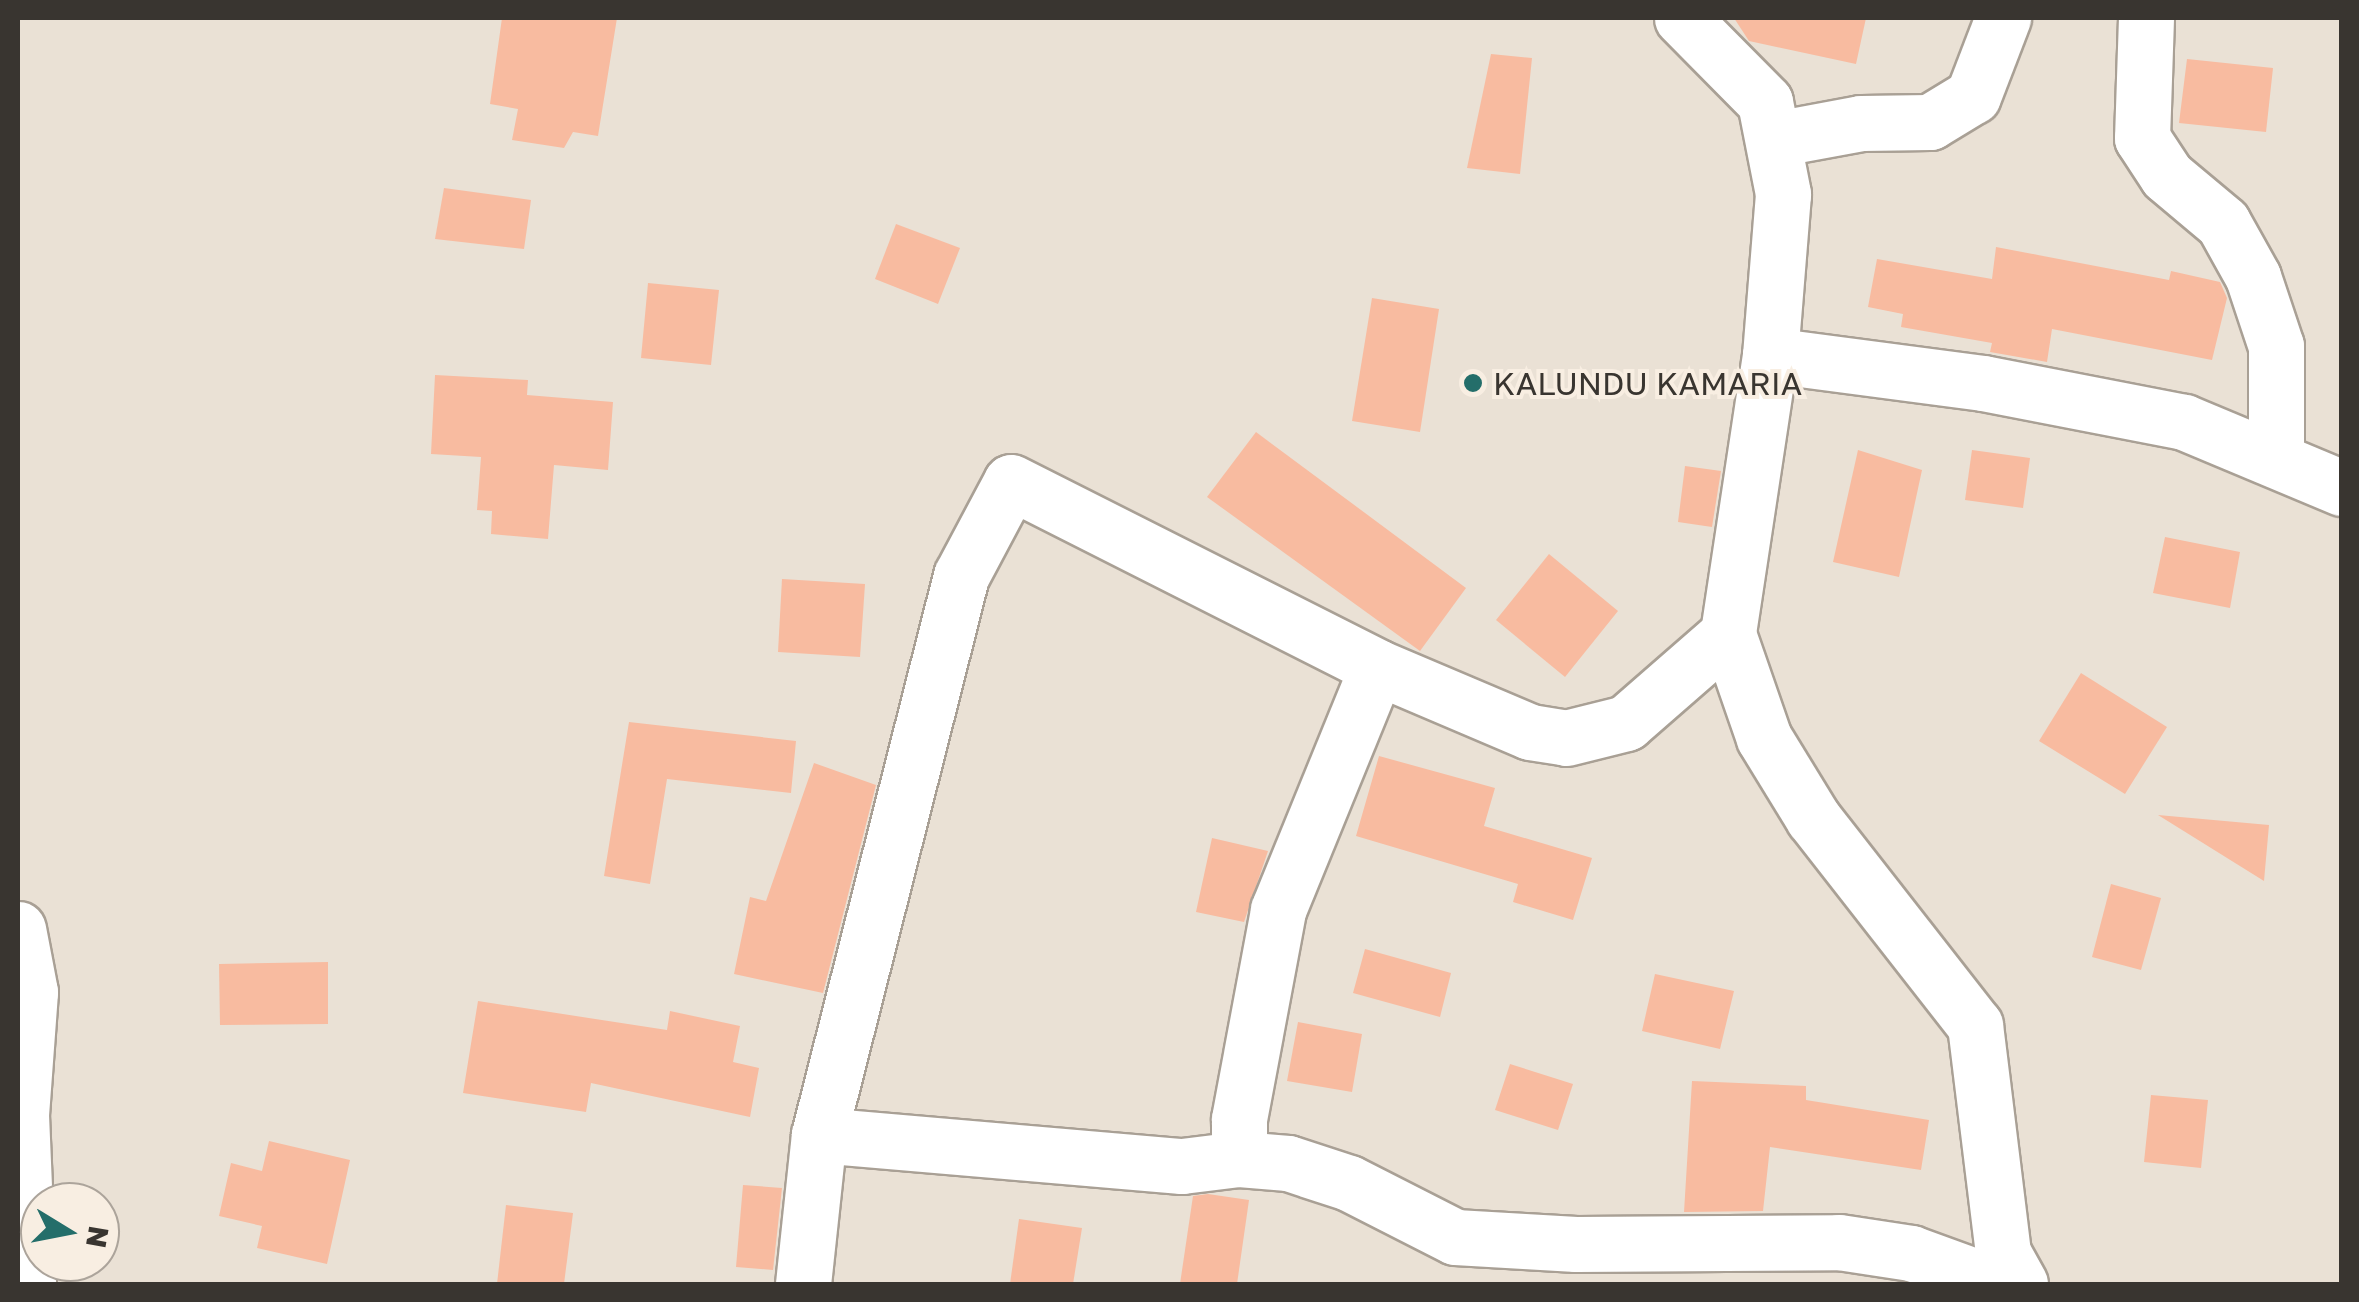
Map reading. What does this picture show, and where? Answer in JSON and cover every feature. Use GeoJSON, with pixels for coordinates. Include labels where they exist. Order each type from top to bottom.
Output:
{"type":"FeatureCollection","features":[{"type":"Feature","properties":{"kind":"street"},"geometry":{"type":"LineString","coordinates":[[1682,18],[1765,102],[1774,138],[1782,253],[1728,634],[1764,738],[1813,818],[1975,1024],[2003,1252],[2020,1284]]}},
{"type":"Feature","properties":{"kind":"street"},"geometry":{"type":"LineString","coordinates":[[1774,138],[1861,123],[1930,122],[1973,96],[2003,18]]}},
{"type":"Feature","properties":{"kind":"street"},"geometry":{"type":"LineString","coordinates":[[2146,18],[2142,138],[2167,176],[2223,223],[2253,277],[2276,346],[2276,457]]}},
{"type":"Feature","properties":{"kind":"street"},"geometry":{"type":"LineString","coordinates":[[1770,356],[1983,383],[2184,422],[2276,457],[2342,488]]}},
{"type":"Feature","properties":{"kind":"street"},"geometry":{"type":"LineString","coordinates":[[804,1284],[819,1134],[961,576],[1010,482],[1377,667],[1530,732],[1566,738],[1626,723],[1728,634]]}},
{"type":"Feature","properties":{"kind":"street"},"geometry":{"type":"LineString","coordinates":[[1239,1159],[1245,1082],[1278,910],[1377,667]]}},
{"type":"Feature","properties":{"kind":"street"},"geometry":{"type":"LineString","coordinates":[[18,929],[30,992],[21,1114],[28,1284]]}},
{"type":"Feature","properties":{"kind":"street"},"geometry":{"type":"LineString","coordinates":[[819,1134],[1182,1166],[1239,1159],[1288,1163],[1350,1183],[1455,1237],[1576,1244],[1839,1242],[1910,1253],[1996,1284]]}},
{"type":"Feature","properties":{"kind":"building"},"geometry":{"type":"Polygon","coordinates":[[[502,18],[617,18],[598,136],[573,132],[564,148],[512,140],[518,109],[490,104],[502,18]]]}},
{"type":"Feature","properties":{"kind":"building"},"geometry":{"type":"Polygon","coordinates":[[[1734,18],[1866,18],[1856,64],[1749,41],[1734,18]]]}},
{"type":"Feature","properties":{"kind":"building"},"geometry":{"type":"Polygon","coordinates":[[[1491,54],[1532,58],[1520,174],[1467,168],[1491,54]]]}},
{"type":"Feature","properties":{"kind":"building"},"geometry":{"type":"Polygon","coordinates":[[[2187,59],[2273,68],[2266,132],[2179,123],[2187,59]]]}},
{"type":"Feature","properties":{"kind":"building"},"geometry":{"type":"Polygon","coordinates":[[[444,188],[531,200],[524,249],[435,239],[444,188]]]}},
{"type":"Feature","properties":{"kind":"building"},"geometry":{"type":"Polygon","coordinates":[[[896,224],[960,248],[938,304],[875,279],[896,224]]]}},
{"type":"Feature","properties":{"kind":"building"},"geometry":{"type":"Polygon","coordinates":[[[1996,247],[2169,280],[2171,271],[2220,282],[2227,298],[2212,360],[2052,329],[2047,362],[1990,352],[1992,343],[1901,327],[1903,314],[1868,307],[1877,259],[1992,279],[1996,247]]]}},
{"type":"Feature","properties":{"kind":"building"},"geometry":{"type":"Polygon","coordinates":[[[648,283],[719,290],[711,365],[641,358],[648,283]]]}},
{"type":"Feature","properties":{"kind":"building"},"geometry":{"type":"Polygon","coordinates":[[[1372,298],[1439,309],[1420,432],[1352,421],[1372,298]]]}},
{"type":"Feature","properties":{"kind":"building"},"geometry":{"type":"Polygon","coordinates":[[[435,375],[528,380],[527,395],[613,402],[608,470],[554,465],[548,539],[491,534],[492,511],[477,510],[481,457],[431,454],[435,375]]]}},
{"type":"Feature","properties":{"kind":"building"},"geometry":{"type":"Polygon","coordinates":[[[1256,432],[1466,588],[1420,651],[1207,497],[1256,432]]]}},
{"type":"Feature","properties":{"kind":"building"},"geometry":{"type":"Polygon","coordinates":[[[1858,450],[1922,470],[1899,577],[1833,562],[1858,450]]]}},
{"type":"Feature","properties":{"kind":"building"},"geometry":{"type":"Polygon","coordinates":[[[1972,450],[2030,458],[2023,508],[1965,500],[1972,450]]]}},
{"type":"Feature","properties":{"kind":"building"},"geometry":{"type":"Polygon","coordinates":[[[1685,466],[1721,471],[1712,527],[1678,522],[1685,466]]]}},
{"type":"Feature","properties":{"kind":"building"},"geometry":{"type":"Polygon","coordinates":[[[2165,537],[2240,552],[2230,608],[2153,593],[2165,537]]]}},
{"type":"Feature","properties":{"kind":"building"},"geometry":{"type":"Polygon","coordinates":[[[1549,554],[1618,611],[1565,677],[1496,620],[1549,554]]]}},
{"type":"Feature","properties":{"kind":"building"},"geometry":{"type":"Polygon","coordinates":[[[782,579],[865,584],[860,657],[778,652],[782,579]]]}},
{"type":"Feature","properties":{"kind":"building"},"geometry":{"type":"Polygon","coordinates":[[[2081,673],[2167,727],[2125,794],[2039,741],[2081,673]]]}},
{"type":"Feature","properties":{"kind":"building"},"geometry":{"type":"Polygon","coordinates":[[[629,722],[796,741],[791,793],[667,779],[650,884],[604,876],[629,722]]]}},
{"type":"Feature","properties":{"kind":"building"},"geometry":{"type":"Polygon","coordinates":[[[1379,756],[1495,788],[1484,826],[1592,858],[1573,920],[1513,902],[1518,884],[1356,836],[1379,756]]]}},
{"type":"Feature","properties":{"kind":"building"},"geometry":{"type":"Polygon","coordinates":[[[814,763],[876,785],[823,993],[734,974],[750,897],[766,901],[814,763]]]}},
{"type":"Feature","properties":{"kind":"building"},"geometry":{"type":"Polygon","coordinates":[[[2158,815],[2269,825],[2264,881],[2158,815]]]}},
{"type":"Feature","properties":{"kind":"building"},"geometry":{"type":"Polygon","coordinates":[[[1212,838],[1268,851],[1244,922],[1196,912],[1212,838]]]}},
{"type":"Feature","properties":{"kind":"building"},"geometry":{"type":"Polygon","coordinates":[[[2111,884],[2161,898],[2141,970],[2092,957],[2111,884]]]}},
{"type":"Feature","properties":{"kind":"building"},"geometry":{"type":"Polygon","coordinates":[[[1365,949],[1451,973],[1440,1017],[1353,993],[1365,949]]]}},
{"type":"Feature","properties":{"kind":"building"},"geometry":{"type":"Polygon","coordinates":[[[328,962],[328,1024],[220,1025],[219,964],[328,962]]]}},
{"type":"Feature","properties":{"kind":"building"},"geometry":{"type":"Polygon","coordinates":[[[1655,974],[1734,991],[1720,1049],[1642,1031],[1655,974]]]}},
{"type":"Feature","properties":{"kind":"building"},"geometry":{"type":"Polygon","coordinates":[[[478,1001],[667,1030],[670,1011],[740,1026],[733,1062],[759,1068],[750,1117],[591,1083],[586,1112],[463,1093],[478,1001]]]}},
{"type":"Feature","properties":{"kind":"building"},"geometry":{"type":"Polygon","coordinates":[[[1298,1022],[1362,1034],[1352,1092],[1287,1081],[1298,1022]]]}},
{"type":"Feature","properties":{"kind":"building"},"geometry":{"type":"Polygon","coordinates":[[[1510,1064],[1573,1084],[1558,1130],[1495,1110],[1510,1064]]]}},
{"type":"Feature","properties":{"kind":"building"},"geometry":{"type":"Polygon","coordinates":[[[1692,1081],[1806,1086],[1806,1100],[1929,1120],[1921,1170],[1770,1147],[1763,1211],[1684,1212],[1692,1081]]]}},
{"type":"Feature","properties":{"kind":"building"},"geometry":{"type":"Polygon","coordinates":[[[2151,1095],[2208,1100],[2201,1168],[2144,1162],[2151,1095]]]}},
{"type":"Feature","properties":{"kind":"building"},"geometry":{"type":"Polygon","coordinates":[[[269,1141],[350,1160],[327,1264],[257,1248],[262,1226],[219,1216],[231,1163],[262,1171],[269,1141]]]}},
{"type":"Feature","properties":{"kind":"building"},"geometry":{"type":"Polygon","coordinates":[[[743,1185],[782,1188],[773,1270],[736,1267],[743,1185]]]}},
{"type":"Feature","properties":{"kind":"building"},"geometry":{"type":"Polygon","coordinates":[[[1208,1194],[1249,1200],[1237,1284],[1180,1284],[1193,1196],[1208,1194]]]}},
{"type":"Feature","properties":{"kind":"building"},"geometry":{"type":"Polygon","coordinates":[[[506,1205],[573,1213],[564,1284],[497,1284],[506,1205]]]}},
{"type":"Feature","properties":{"kind":"building"},"geometry":{"type":"Polygon","coordinates":[[[1019,1219],[1082,1228],[1073,1284],[1010,1284],[1019,1219]]]}},
{"type":"Feature","properties":{"kind":"place","name":"KALUNDU KAMARIA"},"geometry":{"type":"Point","coordinates":[1473,383]}}]}
